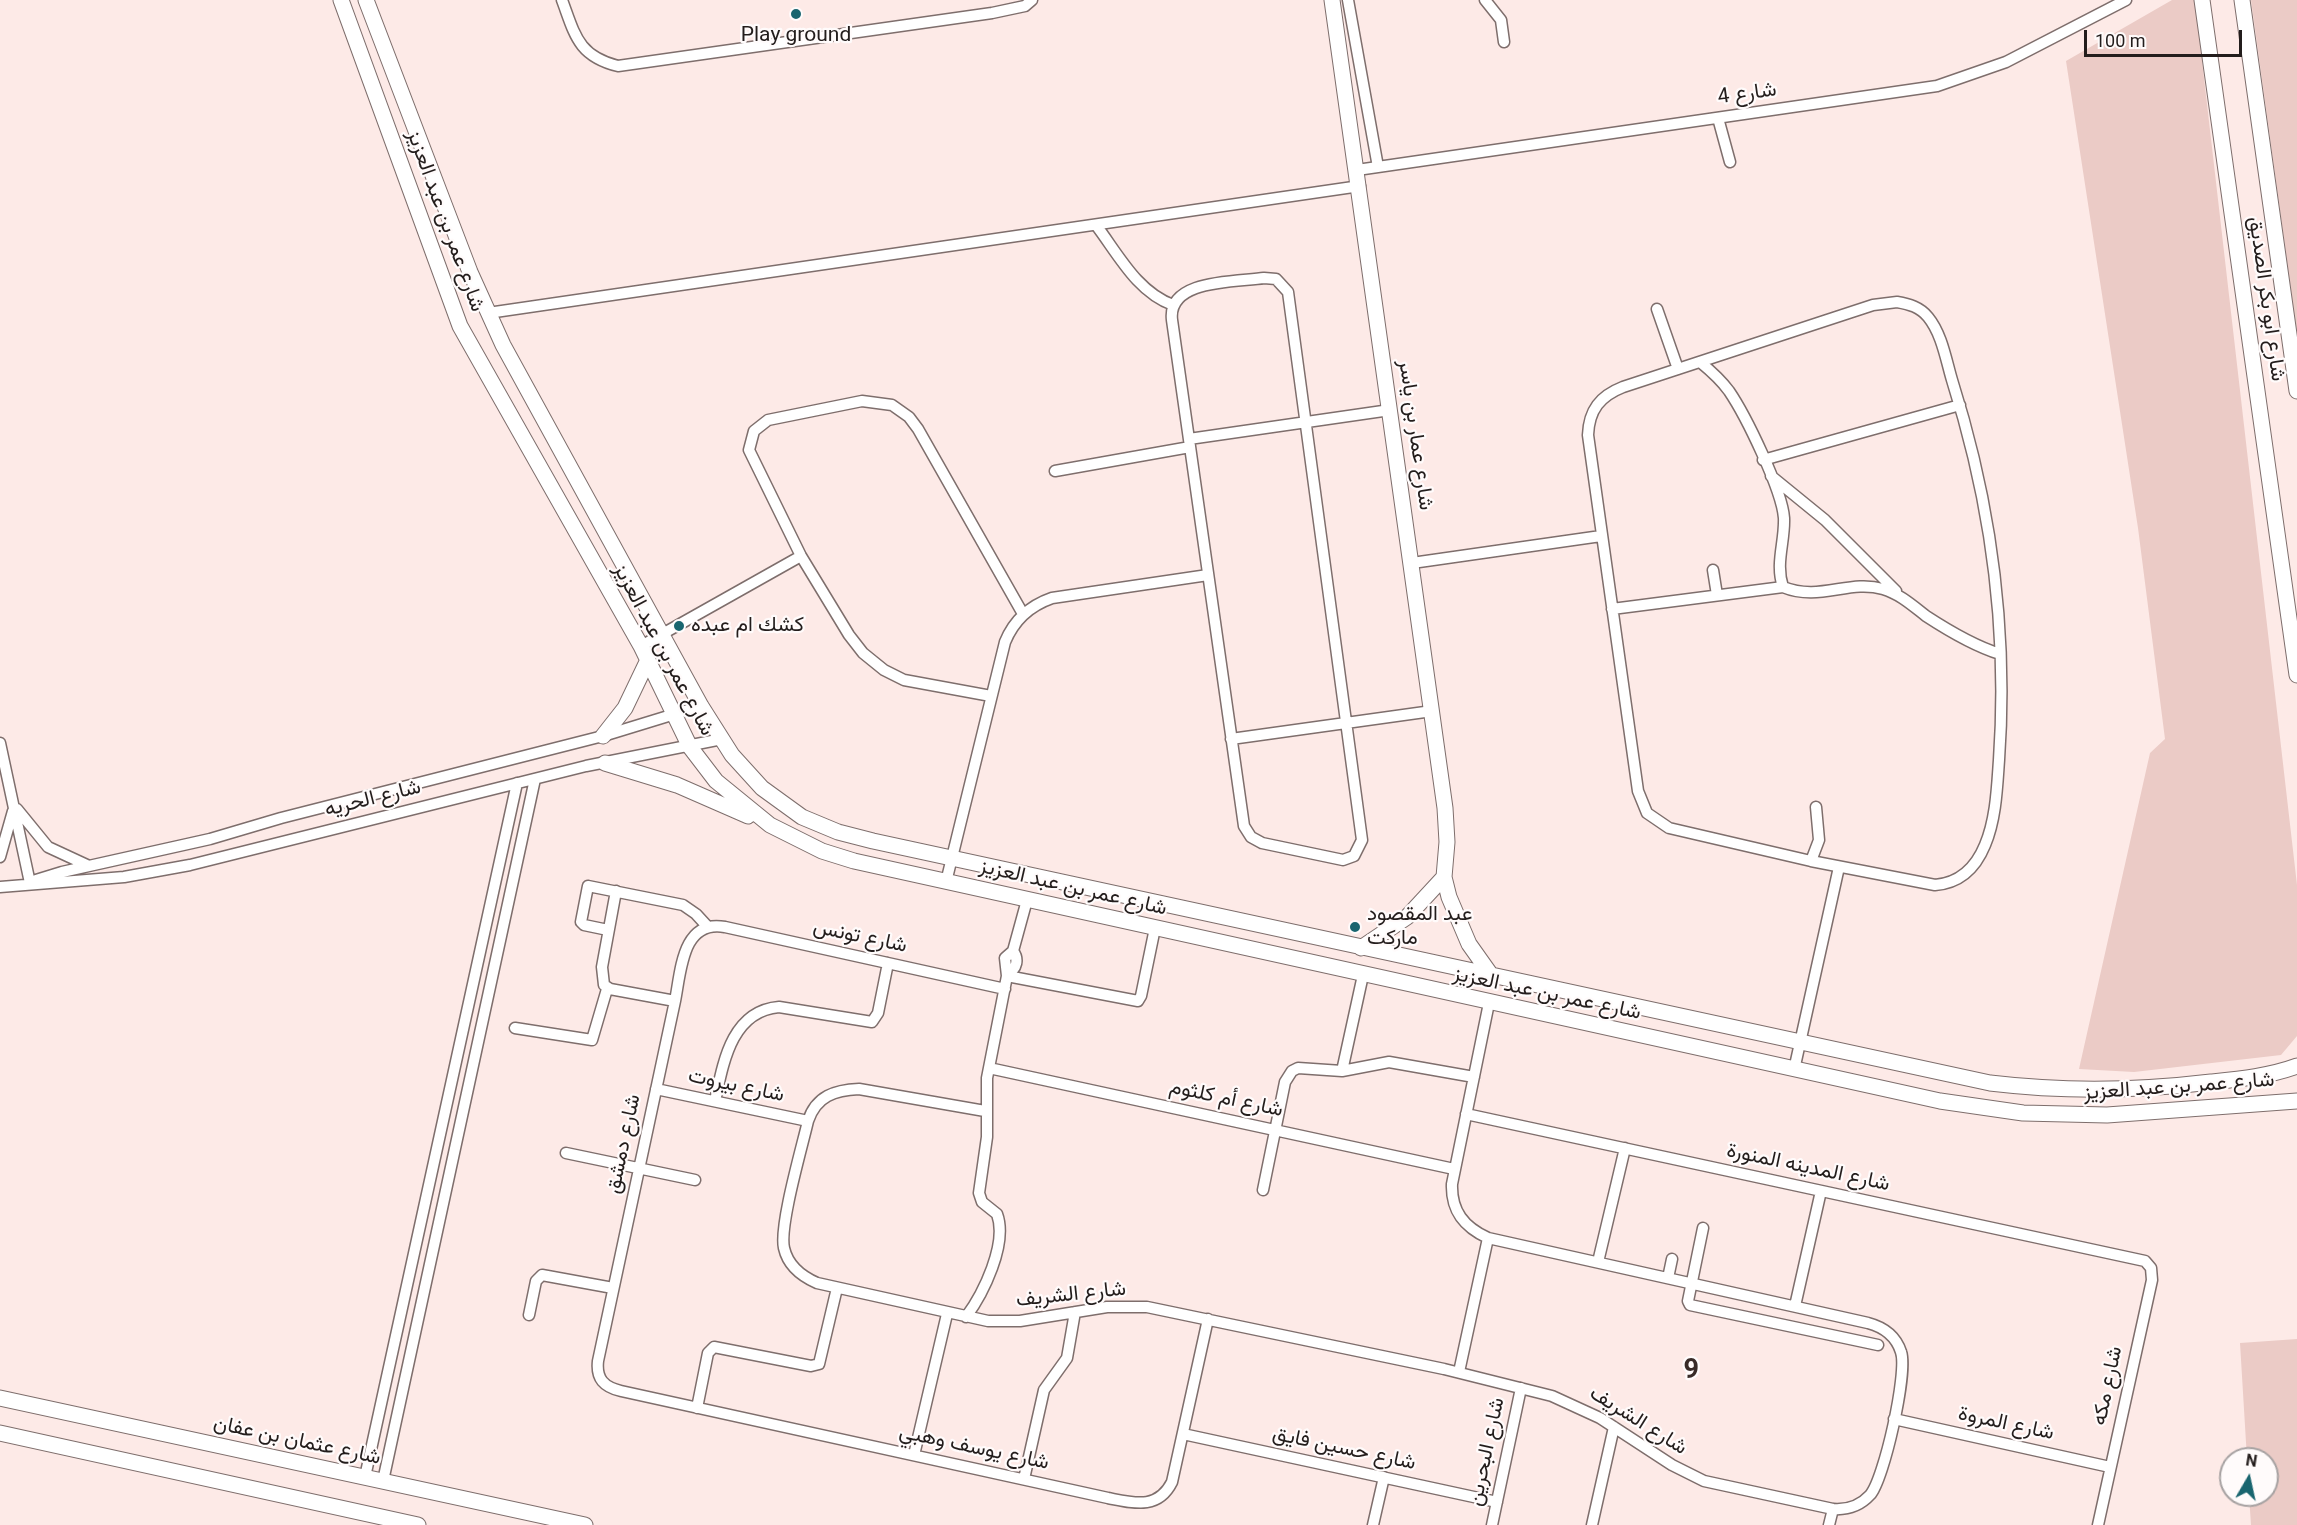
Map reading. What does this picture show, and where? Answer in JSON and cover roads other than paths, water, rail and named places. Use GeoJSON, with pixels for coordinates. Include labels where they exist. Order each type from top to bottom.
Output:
{"type":"FeatureCollection","features":[{"type":"Feature","properties":{"kind":"street","name":"شارع عمر بن عبد العزيز"},"geometry":{"type":"LineString","coordinates":[[342,0],[460,326],[641,646],[690,747],[716,781],[770,825],[822,851],[946,882],[1940,1101],[2023,1113],[2139,1114],[2297,1101]]}},
{"type":"Feature","properties":{"kind":"street","name":"شارع عمر بن عبد العزيز"},"geometry":{"type":"LineString","coordinates":[[366,0],[470,272],[502,345],[701,706],[745,771],[802,818],[838,832],[952,858],[1946,1075],[2035,1088],[2148,1090],[2252,1077],[2297,1066]]}},
{"type":"Feature","properties":{"kind":"street"},"geometry":{"type":"LineString","coordinates":[[561,0],[576,40],[587,53],[602,62],[618,66],[992,13],[1025,6],[1032,0]]}},
{"type":"Feature","properties":{"kind":"street","name":"شارع عمار بن ياسر"},"geometry":{"type":"LineString","coordinates":[[1332,0],[1447,825],[1444,877],[1462,931],[1491,975]]}},
{"type":"Feature","properties":{"kind":"street"},"geometry":{"type":"LineString","coordinates":[[1348,0],[1378,167]]}},
{"type":"Feature","properties":{"kind":"street"},"geometry":{"type":"LineString","coordinates":[[1485,0],[1501,20],[1504,42]]}},
{"type":"Feature","properties":{"kind":"street","name":"شارع 4"},"geometry":{"type":"LineString","coordinates":[[1357,170],[1916,90],[1958,81],[2006,62],[2104,5],[2126,0]]}},
{"type":"Feature","properties":{"kind":"street","name":"شارع ابو بكر الصديق"},"geometry":{"type":"LineString","coordinates":[[2202,0],[2297,675]]}},
{"type":"Feature","properties":{"kind":"street","name":"شارع ابو بكر الصديق"},"geometry":{"type":"LineString","coordinates":[[2242,0],[2297,391]]}},
{"type":"Feature","properties":{"kind":"street"},"geometry":{"type":"LineString","coordinates":[[1718,118],[1730,162]]}},
{"type":"Feature","properties":{"kind":"street"},"geometry":{"type":"LineString","coordinates":[[488,313],[1359,186]]}},
{"type":"Feature","properties":{"kind":"street"},"geometry":{"type":"LineString","coordinates":[[1096,225],[1141,285],[1153,295],[1173,305]]}},
{"type":"Feature","properties":{"kind":"street"},"geometry":{"type":"LineString","coordinates":[[1264,278],[1281,282],[1288,292],[1306,422],[1362,840],[1354,856],[1343,860],[1262,843],[1251,837],[1244,826],[1172,314],[1173,305],[1179,296],[1194,288],[1264,278]]}},
{"type":"Feature","properties":{"kind":"street"},"geometry":{"type":"LineString","coordinates":[[1908,303],[1928,316],[1934,326],[1975,460],[1991,549],[2000,654],[2000,736],[1993,816],[1985,846],[1972,867],[1956,880],[1935,885],[1810,861],[1669,828],[1647,813],[1638,791],[1588,435],[1593,411],[1611,392],[1700,362],[1873,305],[1908,303]]}},
{"type":"Feature","properties":{"kind":"street"},"geometry":{"type":"LineString","coordinates":[[1657,309],[1678,369]]}},
{"type":"Feature","properties":{"kind":"street"},"geometry":{"type":"LineString","coordinates":[[1700,362],[1729,392],[1769,475],[1782,508],[1784,530],[1779,565],[1783,587]]}},
{"type":"Feature","properties":{"kind":"street"},"geometry":{"type":"LineString","coordinates":[[991,696],[910,682],[884,670],[863,653],[849,635],[801,556],[750,457],[752,435],[763,423],[777,418],[862,401],[884,402],[898,408],[914,423],[1023,614]]}},
{"type":"Feature","properties":{"kind":"street"},"geometry":{"type":"LineString","coordinates":[[1762,460],[1960,405]]}},
{"type":"Feature","properties":{"kind":"street"},"geometry":{"type":"LineString","coordinates":[[1055,471],[1190,443],[1306,422],[1390,410]]}},
{"type":"Feature","properties":{"kind":"street"},"geometry":{"type":"LineString","coordinates":[[1769,475],[1834,528],[1900,596]]}},
{"type":"Feature","properties":{"kind":"street"},"geometry":{"type":"LineString","coordinates":[[1412,563],[1601,536]]}},
{"type":"Feature","properties":{"kind":"street"},"geometry":{"type":"LineString","coordinates":[[641,646],[801,556]]}},
{"type":"Feature","properties":{"kind":"street"},"geometry":{"type":"LineString","coordinates":[[1713,570],[1717,595]]}},
{"type":"Feature","properties":{"kind":"street"},"geometry":{"type":"LineString","coordinates":[[946,882],[991,696],[1005,642],[1012,626],[1023,614],[1052,598],[1208,575]]}},
{"type":"Feature","properties":{"kind":"street"},"geometry":{"type":"LineString","coordinates":[[1612,609],[1783,587],[1809,594],[1869,587],[1885,589],[1900,596],[1947,629],[2000,654]]}},
{"type":"Feature","properties":{"kind":"street"},"geometry":{"type":"LineString","coordinates":[[603,736],[630,700],[647,662]]}},
{"type":"Feature","properties":{"kind":"street","name":"شارع الحريه"},"geometry":{"type":"LineString","coordinates":[[30,883],[52,874],[210,839],[280,818],[603,736],[701,706]]}},
{"type":"Feature","properties":{"kind":"street"},"geometry":{"type":"LineString","coordinates":[[1231,739],[1432,711]]}},
{"type":"Feature","properties":{"kind":"street","name":"شارع الحريه"},"geometry":{"type":"LineString","coordinates":[[0,888],[30,883],[124,877],[190,865],[517,783],[722,739]]}},
{"type":"Feature","properties":{"kind":"street"},"geometry":{"type":"LineString","coordinates":[[0,743],[30,883]]}},
{"type":"Feature","properties":{"kind":"street"},"geometry":{"type":"LineString","coordinates":[[605,763],[677,785],[770,825]]}},
{"type":"Feature","properties":{"kind":"street"},"geometry":{"type":"LineString","coordinates":[[383,1480],[535,779]]}},
{"type":"Feature","properties":{"kind":"street"},"geometry":{"type":"LineString","coordinates":[[365,1477],[517,783]]}},
{"type":"Feature","properties":{"kind":"street"},"geometry":{"type":"LineString","coordinates":[[14,805],[31,829],[48,847],[90,866]]}},
{"type":"Feature","properties":{"kind":"street"},"geometry":{"type":"LineString","coordinates":[[0,857],[14,805]]}},
{"type":"Feature","properties":{"kind":"street"},"geometry":{"type":"LineString","coordinates":[[1810,861],[1819,840],[1816,807]]}},
{"type":"Feature","properties":{"kind":"street"},"geometry":{"type":"LineString","coordinates":[[1794,1070],[1839,867]]}},
{"type":"Feature","properties":{"kind":"street"},"geometry":{"type":"LineString","coordinates":[[1361,948],[1407,917],[1444,877]]}},
{"type":"Feature","properties":{"kind":"street"},"geometry":{"type":"LineString","coordinates":[[608,930],[584,926],[580,920],[587,886],[683,905],[707,926]]}},
{"type":"Feature","properties":{"kind":"street"},"geometry":{"type":"LineString","coordinates":[[515,1028],[592,1040],[607,989],[601,972],[616,891]]}},
{"type":"Feature","properties":{"kind":"street"},"geometry":{"type":"LineString","coordinates":[[966,1317],[989,1276],[998,1236],[997,1214],[982,1202],[979,1193],[987,1137],[985,1111],[989,1068],[1008,975],[1016,965],[1017,960],[1013,951],[1027,900]]}},
{"type":"Feature","properties":{"kind":"street"},"geometry":{"type":"LineString","coordinates":[[486,925],[502,928]]}},
{"type":"Feature","properties":{"kind":"street","name":"شارع تونس"},"geometry":{"type":"LineString","coordinates":[[707,926],[725,927],[1005,989]]}},
{"type":"Feature","properties":{"kind":"street","name":"شارع دمشق"},"geometry":{"type":"LineString","coordinates":[[600,1378],[598,1365],[613,1288],[688,943],[696,932],[707,926]]}},
{"type":"Feature","properties":{"kind":"street"},"geometry":{"type":"LineString","coordinates":[[1008,975],[1137,1001],[1142,996],[1155,928]]}},
{"type":"Feature","properties":{"kind":"street"},"geometry":{"type":"LineString","coordinates":[[715,1101],[726,1052],[734,1036],[752,1017],[765,1010],[779,1007],[872,1022],[878,1013],[888,963]]}},
{"type":"Feature","properties":{"kind":"street"},"geometry":{"type":"LineString","coordinates":[[477,965],[494,968]]}},
{"type":"Feature","properties":{"kind":"street"},"geometry":{"type":"LineString","coordinates":[[1342,1071],[1363,975]]}},
{"type":"Feature","properties":{"kind":"street"},"geometry":{"type":"LineString","coordinates":[[607,989],[675,1001]]}},
{"type":"Feature","properties":{"kind":"street","name":"شارع الشريف"},"geometry":{"type":"LineString","coordinates":[[985,1111],[878,1091],[850,1090],[831,1093],[823,1098],[811,1113],[808,1121],[785,1226],[784,1247],[790,1263],[799,1273],[817,1283],[966,1317],[1011,1321],[1107,1308],[1147,1307],[1459,1372],[1570,1402],[1614,1427],[1672,1466],[1704,1482],[1833,1509],[1856,1506],[1875,1490],[1894,1419],[1903,1371],[1901,1350],[1894,1338],[1876,1325],[1488,1238],[1470,1228],[1456,1212],[1452,1191],[1454,1169],[1489,1003]]}},
{"type":"Feature","properties":{"kind":"street"},"geometry":{"type":"LineString","coordinates":[[1263,1190],[1285,1082],[1292,1071],[1305,1067],[1342,1071],[1396,1062],[1474,1077]]}},
{"type":"Feature","properties":{"kind":"street","name":"شارع أم كلثوم"},"geometry":{"type":"LineString","coordinates":[[989,1068],[1454,1169]]}},
{"type":"Feature","properties":{"kind":"street"},"geometry":{"type":"LineString","coordinates":[[2252,1077],[2256,1092],[2254,1103]]}},
{"type":"Feature","properties":{"kind":"street","name":"شارع بيروت"},"geometry":{"type":"LineString","coordinates":[[656,1089],[808,1121]]}},
{"type":"Feature","properties":{"kind":"street","name":"شارع المدينه المنورة"},"geometry":{"type":"LineString","coordinates":[[1466,1114],[2141,1259]]}},
{"type":"Feature","properties":{"kind":"street"},"geometry":{"type":"LineString","coordinates":[[1598,1262],[1625,1148]]}},
{"type":"Feature","properties":{"kind":"street"},"geometry":{"type":"LineString","coordinates":[[566,1153],[695,1180]]}},
{"type":"Feature","properties":{"kind":"street"},"geometry":{"type":"LineString","coordinates":[[1795,1306],[1821,1191]]}},
{"type":"Feature","properties":{"kind":"street"},"geometry":{"type":"LineString","coordinates":[[1703,1228],[1688,1301],[1692,1306],[1878,1345]]}},
{"type":"Feature","properties":{"kind":"street"},"geometry":{"type":"LineString","coordinates":[[1459,1372],[1488,1238]]}},
{"type":"Feature","properties":{"kind":"street"},"geometry":{"type":"LineString","coordinates":[[1668,1278],[1672,1259]]}},
{"type":"Feature","properties":{"kind":"street","name":"شارع مكه"},"geometry":{"type":"LineString","coordinates":[[2098,1525],[2152,1280],[2151,1268],[2141,1259]]}},
{"type":"Feature","properties":{"kind":"street"},"geometry":{"type":"LineString","coordinates":[[529,1315],[536,1281],[542,1275],[613,1288]]}},
{"type":"Feature","properties":{"kind":"street"},"geometry":{"type":"LineString","coordinates":[[698,1408],[708,1353],[714,1347],[811,1366],[819,1364],[837,1288]]}},
{"type":"Feature","properties":{"kind":"street"},"geometry":{"type":"LineString","coordinates":[[402,1310],[419,1314]]}},
{"type":"Feature","properties":{"kind":"street"},"geometry":{"type":"LineString","coordinates":[[1024,1479],[1044,1390],[1067,1358],[1075,1312]]}},
{"type":"Feature","properties":{"kind":"street"},"geometry":{"type":"LineString","coordinates":[[914,1455],[948,1314]]}},
{"type":"Feature","properties":{"kind":"street","name":"شارع يوسف وهبي"},"geometry":{"type":"LineString","coordinates":[[600,1378],[613,1389],[1134,1503],[1148,1503],[1163,1496],[1172,1482],[1208,1319]]}},
{"type":"Feature","properties":{"kind":"street"},"geometry":{"type":"LineString","coordinates":[[393,1352],[410,1354]]}},
{"type":"Feature","properties":{"kind":"street","name":"شارع البحرين"},"geometry":{"type":"LineString","coordinates":[[1492,1525],[1521,1388]]}},
{"type":"Feature","properties":{"kind":"street","name":"شارع عثمان بن عفان"},"geometry":{"type":"LineString","coordinates":[[0,1398],[585,1525]]}},
{"type":"Feature","properties":{"kind":"street","name":"شارع المروة"},"geometry":{"type":"LineString","coordinates":[[1894,1419],[2110,1467]]}},
{"type":"Feature","properties":{"kind":"street"},"geometry":{"type":"LineString","coordinates":[[1592,1525],[1614,1427]]}},
{"type":"Feature","properties":{"kind":"street"},"geometry":{"type":"LineString","coordinates":[[0,1433],[418,1525]]}},
{"type":"Feature","properties":{"kind":"street","name":"شارع حسين فايق"},"geometry":{"type":"LineString","coordinates":[[1183,1434],[1497,1502]]}},
{"type":"Feature","properties":{"kind":"street"},"geometry":{"type":"LineString","coordinates":[[1373,1525],[1384,1478]]}},
{"type":"Feature","properties":{"kind":"street"},"geometry":{"type":"LineString","coordinates":[[1829,1525],[1833,1509]]}},
{"type":"Feature","properties":{"kind":"place","name":"Play ground"},"geometry":{"type":"Point","coordinates":[796,14]}},
{"type":"Feature","properties":{"kind":"place","name":"كشك ام عبده"},"geometry":{"type":"Point","coordinates":[679,626]}},
{"type":"Feature","properties":{"kind":"place","name":"عبد المقصود ماركت"},"geometry":{"type":"Point","coordinates":[1355,927]}},
{"type":"Feature","properties":{"kind":"district","name":"9"},"geometry":{"type":"Point","coordinates":[1692,1371]}}]}
